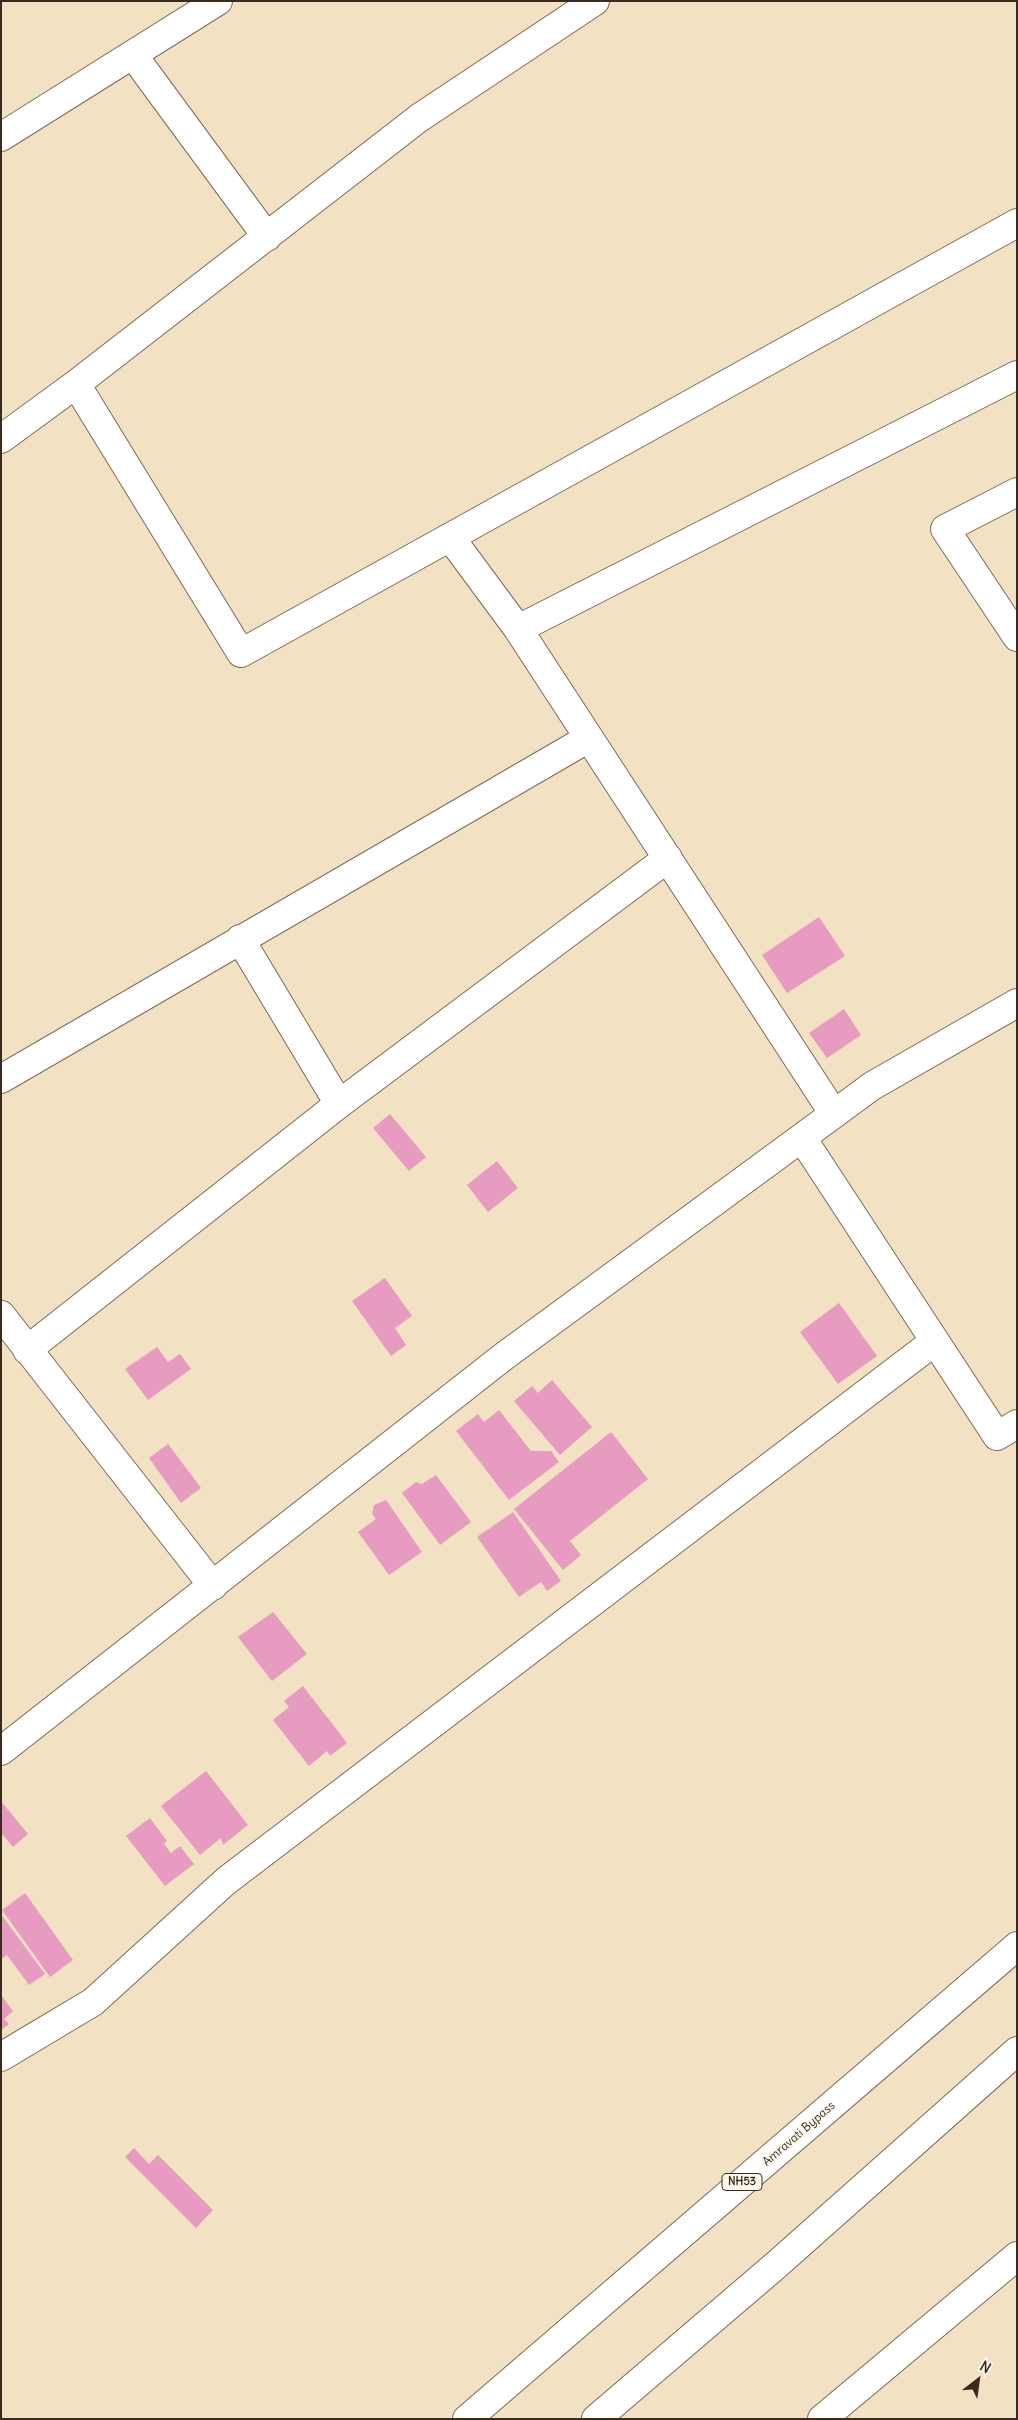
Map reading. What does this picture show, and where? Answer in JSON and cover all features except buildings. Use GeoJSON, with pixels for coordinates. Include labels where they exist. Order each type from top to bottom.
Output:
{"type":"FeatureCollection","features":[{"type":"Feature","properties":{"kind":"main road"},"geometry":{"type":"LineString","coordinates":[[1,137],[218,1]]}},
{"type":"Feature","properties":{"kind":"main road"},"geometry":{"type":"LineString","coordinates":[[1,439],[76,384],[420,118],[595,1]]}},
{"type":"Feature","properties":{"kind":"main road"},"geometry":{"type":"LineString","coordinates":[[133,55],[267,237]]}},
{"type":"Feature","properties":{"kind":"main road"},"geometry":{"type":"LineString","coordinates":[[76,384],[242,653],[1017,223]]}},
{"type":"Feature","properties":{"kind":"main road"},"geometry":{"type":"LineString","coordinates":[[518,628],[1017,375]]}},
{"type":"Feature","properties":{"kind":"main road"},"geometry":{"type":"LineString","coordinates":[[1017,492],[945,529],[1017,637]]}},
{"type":"Feature","properties":{"kind":"main road"},"geometry":{"type":"LineString","coordinates":[[450,537],[518,628],[834,1114]]}},
{"type":"Feature","properties":{"kind":"main road"},"geometry":{"type":"LineString","coordinates":[[1,1079],[589,738]]}},
{"type":"Feature","properties":{"kind":"main road"},"geometry":{"type":"LineString","coordinates":[[26,1350],[339,1104],[668,858]]}},
{"type":"Feature","properties":{"kind":"main road"},"geometry":{"type":"LineString","coordinates":[[240,939],[339,1104]]}},
{"type":"Feature","properties":{"kind":"main road"},"geometry":{"type":"LineString","coordinates":[[1,1751],[503,1357],[872,1086],[1017,1003]]}},
{"type":"Feature","properties":{"kind":"main road"},"geometry":{"type":"LineString","coordinates":[[802,1138],[997,1436],[1017,1424]]}},
{"type":"Feature","properties":{"kind":"main road"},"geometry":{"type":"LineString","coordinates":[[1,1315],[26,1350],[213,1586]]}},
{"type":"Feature","properties":{"kind":"main road"},"geometry":{"type":"LineString","coordinates":[[1,2057],[93,2002],[226,1881],[935,1342]]}},
{"type":"Feature","properties":{"kind":"main road","name":"Amravati Bypass"},"geometry":{"type":"LineString","coordinates":[[467,2419],[1017,1946]]}},
{"type":"Feature","properties":{"kind":"main road"},"geometry":{"type":"LineString","coordinates":[[596,2419],[775,2266],[1017,2051]]}},
{"type":"Feature","properties":{"kind":"main road"},"geometry":{"type":"LineString","coordinates":[[822,2419],[1017,2256]]}}]}
